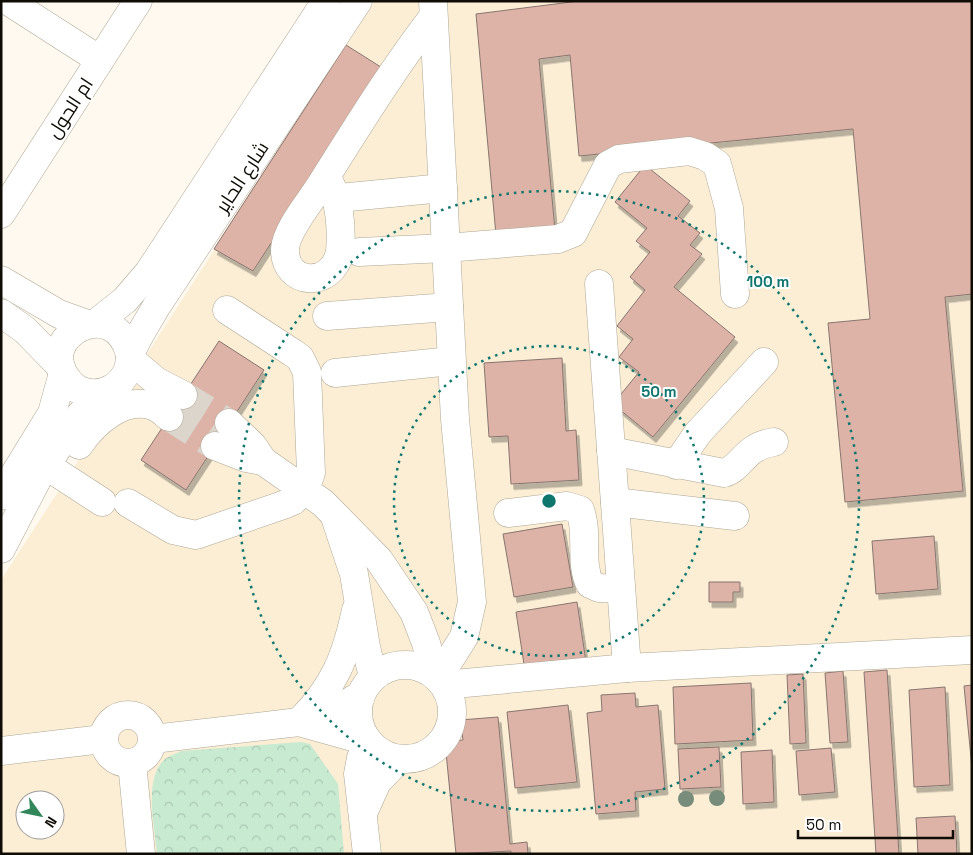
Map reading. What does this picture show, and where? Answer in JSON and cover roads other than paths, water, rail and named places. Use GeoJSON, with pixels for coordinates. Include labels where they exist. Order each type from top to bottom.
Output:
{"type":"FeatureCollection","features":[{"type":"Feature","properties":{"kind":"street"},"geometry":{"type":"LineString","coordinates":[[8,1],[100,60]]}},
{"type":"Feature","properties":{"kind":"street","name":"ام الحول"},"geometry":{"type":"LineString","coordinates":[[1,214],[138,1]]}},
{"type":"Feature","properties":{"kind":"street","name":"شارع الحاير"},"geometry":{"type":"LineString","coordinates":[[91,323],[125,300],[149,272],[326,1]]}},
{"type":"Feature","properties":{"kind":"street","name":"شارع الحاير"},"geometry":{"type":"LineString","coordinates":[[130,357],[156,307],[358,1]]}},
{"type":"Feature","properties":{"kind":"street"},"geometry":{"type":"LineString","coordinates":[[433,9],[451,361],[472,602],[464,637],[439,679]]}},
{"type":"Feature","properties":{"kind":"street"},"geometry":{"type":"LineString","coordinates":[[326,177],[433,9]]}},
{"type":"Feature","properties":{"kind":"street"},"geometry":{"type":"LineString","coordinates":[[387,81],[411,70],[436,71]]}},
{"type":"Feature","properties":{"kind":"street"},"geometry":{"type":"LineString","coordinates":[[359,252],[446,248],[558,239],[573,233],[608,165],[619,159],[689,151],[705,156],[717,164],[729,208],[735,294]]}},
{"type":"Feature","properties":{"kind":"street"},"geometry":{"type":"LineString","coordinates":[[349,197],[443,188]]}},
{"type":"Feature","properties":{"kind":"street"},"geometry":{"type":"LineString","coordinates":[[1,280],[59,314],[115,329],[123,336],[130,357],[168,402],[129,406],[102,419],[90,429],[47,489],[14,497]]}},
{"type":"Feature","properties":{"kind":"street"},"geometry":{"type":"LineString","coordinates":[[599,284],[627,668]]}},
{"type":"Feature","properties":{"kind":"street"},"geometry":{"type":"LineString","coordinates":[[327,316],[448,306]]}},
{"type":"Feature","properties":{"kind":"street"},"geometry":{"type":"LineString","coordinates":[[58,474],[174,530],[196,535],[286,504],[305,489],[311,473],[308,380],[304,364],[294,353],[227,310]]}},
{"type":"Feature","properties":{"kind":"street"},"geometry":{"type":"LineString","coordinates":[[1,313],[25,330],[78,389],[86,392],[103,393]]}},
{"type":"Feature","properties":{"kind":"street"},"geometry":{"type":"LineString","coordinates":[[1,549],[14,497],[52,413],[62,370],[60,356],[65,340],[76,328],[91,323]]}},
{"type":"Feature","properties":{"kind":"street"},"geometry":{"type":"LineString","coordinates":[[14,497],[40,474],[80,415],[103,393],[112,389],[125,376],[130,357]]}},
{"type":"Feature","properties":{"kind":"street"},"geometry":{"type":"LineString","coordinates":[[335,373],[451,361]]}},
{"type":"Feature","properties":{"kind":"street"},"geometry":{"type":"LineString","coordinates":[[676,465],[698,433],[764,362]]}},
{"type":"Feature","properties":{"kind":"street"},"geometry":{"type":"LineString","coordinates":[[222,435],[253,446],[263,461],[323,503],[379,560],[414,612],[439,679],[452,702],[452,720],[446,737],[433,750],[417,758],[399,759],[383,754],[368,742],[299,722]]}},
{"type":"Feature","properties":{"kind":"street"},"geometry":{"type":"LineString","coordinates":[[612,451],[720,473],[728,472],[756,446],[774,442]]}},
{"type":"Feature","properties":{"kind":"street"},"geometry":{"type":"LineString","coordinates":[[615,502],[734,516]]}},
{"type":"Feature","properties":{"kind":"street"},"geometry":{"type":"LineString","coordinates":[[508,513],[566,506],[580,510],[585,524],[586,575],[590,584],[599,588],[620,589]]}},
{"type":"Feature","properties":{"kind":"street"},"geometry":{"type":"LineString","coordinates":[[335,516],[346,547],[359,595],[366,646],[367,686],[358,719],[368,742],[361,758],[358,774],[364,811],[367,854]]}},
{"type":"Feature","properties":{"kind":"street"},"geometry":{"type":"LineString","coordinates":[[299,722],[321,700],[339,667],[352,631],[359,595]]}},
{"type":"Feature","properties":{"kind":"street"},"geometry":{"type":"LineString","coordinates":[[153,739],[299,722],[334,710],[392,666],[414,666],[439,679],[972,650]]}},
{"type":"Feature","properties":{"kind":"street"},"geometry":{"type":"LineString","coordinates":[[128,714],[141,717],[150,726],[153,739],[143,759],[132,763],[118,762],[107,752],[103,739],[106,726],[116,717],[128,714]]}},
{"type":"Feature","properties":{"kind":"street"},"geometry":{"type":"LineString","coordinates":[[1,751],[103,739]]}},
{"type":"Feature","properties":{"kind":"street"},"geometry":{"type":"LineString","coordinates":[[364,811],[377,782],[399,759]]}},
{"type":"Feature","properties":{"kind":"street"},"geometry":{"type":"LineString","coordinates":[[132,763],[141,854]]}},
{"type":"Feature","properties":{"kind":"tunnel"},"geometry":{"type":"LineString","coordinates":[[183,395],[229,423]]}},
{"type":"Feature","properties":{"kind":"tunnel"},"geometry":{"type":"LineString","coordinates":[[169,417],[215,446]]}}]}
